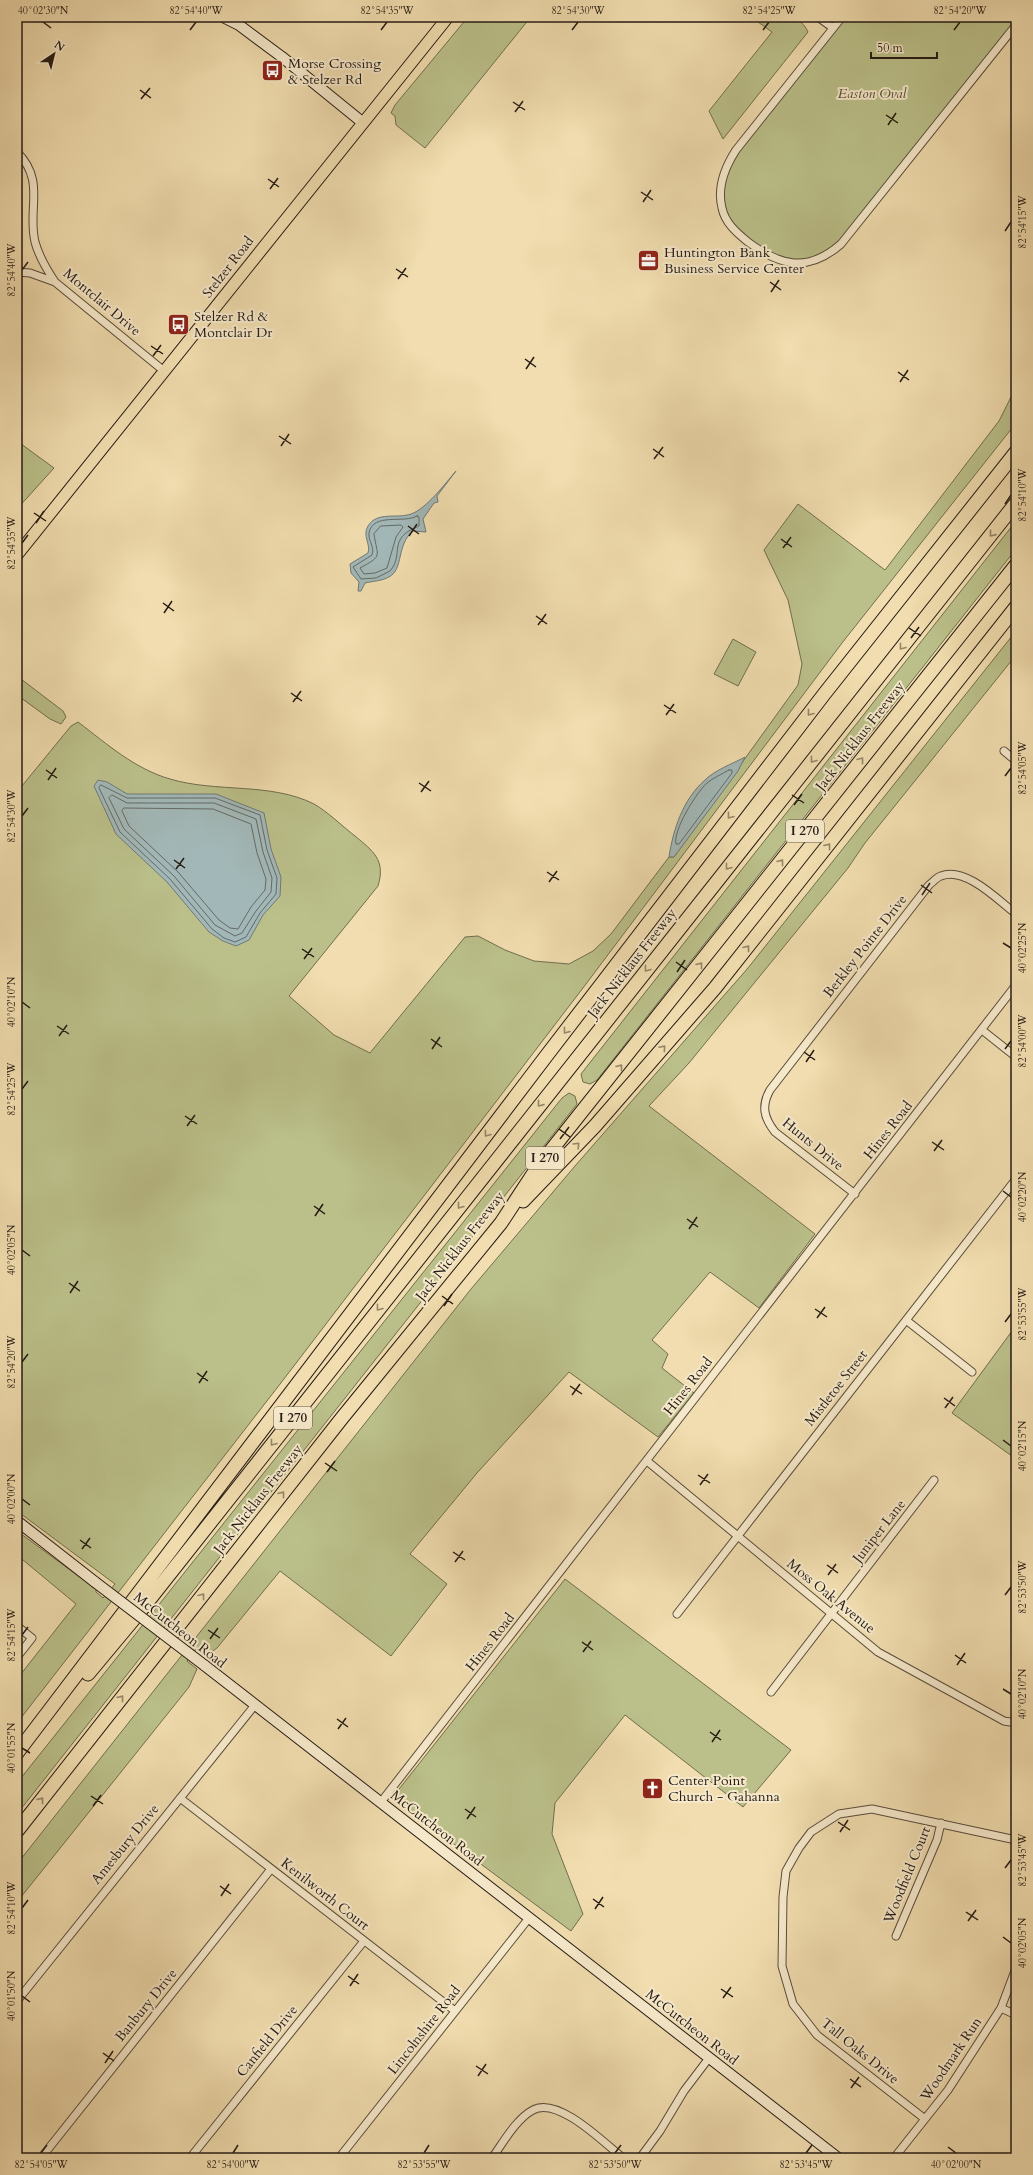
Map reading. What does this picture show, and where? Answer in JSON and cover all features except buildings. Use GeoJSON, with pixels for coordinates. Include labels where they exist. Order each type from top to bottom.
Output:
{"type":"FeatureCollection","features":[{"type":"Feature","properties":{"kind":"highway"},"geometry":{"type":"LineString","coordinates":[[17,1753],[547,1055],[1016,444]]}},
{"type":"Feature","properties":{"kind":"highway"},"geometry":{"type":"LineString","coordinates":[[825,693],[1016,452]]}},
{"type":"Feature","properties":{"kind":"highway","name":"Jack Nicklaus Freeway"},"geometry":{"type":"LineString","coordinates":[[17,1760],[145,1605],[1016,503]]}},
{"type":"Feature","properties":{"kind":"highway","name":"Jack Nicklaus Freeway"},"geometry":{"type":"LineString","coordinates":[[17,1831],[342,1418],[501,1223],[542,1162],[1016,565]]}},
{"type":"Feature","properties":{"kind":"highway"},"geometry":{"type":"LineString","coordinates":[[501,1223],[595,1126],[715,988],[1016,608]]}},
{"type":"Feature","properties":{"kind":"highway"},"geometry":{"type":"LineString","coordinates":[[964,674],[1016,619]]}},
{"type":"Feature","properties":{"kind":"main road"},"geometry":{"type":"LineString","coordinates":[[223,17],[239,25],[362,122]]}},
{"type":"Feature","properties":{"kind":"main road","name":"Stelzer Road"},"geometry":{"type":"LineString","coordinates":[[17,555],[362,122],[448,17]]}},
{"type":"Feature","properties":{"kind":"main road","name":"McCutcheon Road"},"geometry":{"type":"LineString","coordinates":[[17,1521],[838,2158]]}},
{"type":"Feature","properties":{"kind":"street"},"geometry":{"type":"LineString","coordinates":[[818,17],[833,28]]}},
{"type":"Feature","properties":{"kind":"street"},"geometry":{"type":"LineString","coordinates":[[842,17],[736,150],[729,162],[722,180],[722,209],[728,222],[737,233],[763,253],[776,260],[789,263],[804,263],[817,260],[830,253],[841,244],[1016,25]]}},
{"type":"Feature","properties":{"kind":"street","name":"Montclair Drive"},"geometry":{"type":"LineString","coordinates":[[17,152],[26,160],[34,184],[34,241],[43,265],[55,282],[164,371]]}},
{"type":"Feature","properties":{"kind":"street"},"geometry":{"type":"LineString","coordinates":[[17,272],[30,273],[55,282]]}},
{"type":"Feature","properties":{"kind":"street"},"geometry":{"type":"LineString","coordinates":[[1004,751],[1016,761]]}},
{"type":"Feature","properties":{"kind":"street","name":"Berkley Pointe Drive"},"geometry":{"type":"LineString","coordinates":[[764,1108],[770,1090],[929,885],[941,876],[957,874],[971,880],[1016,914]]}},
{"type":"Feature","properties":{"kind":"street","name":"Hines Road"},"geometry":{"type":"LineString","coordinates":[[381,1802],[1016,985]]}},
{"type":"Feature","properties":{"kind":"street"},"geometry":{"type":"LineString","coordinates":[[982,1030],[1016,1057]]}},
{"type":"Feature","properties":{"kind":"street","name":"Hunts Drive"},"geometry":{"type":"LineString","coordinates":[[764,1108],[767,1122],[775,1132],[855,1194]]}},
{"type":"Feature","properties":{"kind":"street","name":"Mistletoe Street"},"geometry":{"type":"LineString","coordinates":[[677,1614],[1016,1178]]}},
{"type":"Feature","properties":{"kind":"street"},"geometry":{"type":"LineString","coordinates":[[906,1320],[972,1372]]}},
{"type":"Feature","properties":{"kind":"street","name":"Moss Oak Avenue"},"geometry":{"type":"LineString","coordinates":[[647,1461],[878,1652],[1004,1721],[1016,1724]]}},
{"type":"Feature","properties":{"kind":"street","name":"Juniper Lane"},"geometry":{"type":"LineString","coordinates":[[771,1692],[934,1480]]}},
{"type":"Feature","properties":{"kind":"street"},"geometry":{"type":"LineString","coordinates":[[17,1626],[32,1638],[17,1658]]}},
{"type":"Feature","properties":{"kind":"street","name":"Amesbury Drive"},"geometry":{"type":"LineString","coordinates":[[17,2001],[255,1705]]}},
{"type":"Feature","properties":{"kind":"street","name":"Kenilworth Court"},"geometry":{"type":"LineString","coordinates":[[180,1798],[455,2012]]}},
{"type":"Feature","properties":{"kind":"street","name":"Tall Oaks Drive"},"geometry":{"type":"LineString","coordinates":[[925,2119],[817,2036],[793,2004],[782,1966],[782,1897],[786,1871],[799,1848],[811,1832],[839,1814],[872,1809],[1016,1840]]}},
{"type":"Feature","properties":{"kind":"street","name":"Woodfield Court"},"geometry":{"type":"LineString","coordinates":[[896,1936],[937,1840],[941,1823]]}},
{"type":"Feature","properties":{"kind":"street","name":"Banbury Drive"},"geometry":{"type":"LineString","coordinates":[[41,2158],[271,1869]]}},
{"type":"Feature","properties":{"kind":"street","name":"Lincolnshire Road"},"geometry":{"type":"LineString","coordinates":[[339,2158],[529,1918]]}},
{"type":"Feature","properties":{"kind":"street","name":"Canfield Drive"},"geometry":{"type":"LineString","coordinates":[[190,2158],[364,1941]]}},
{"type":"Feature","properties":{"kind":"street","name":"Woodmark Run"},"geometry":{"type":"LineString","coordinates":[[894,2158],[948,2090],[1001,2008],[1016,1968]]}},
{"type":"Feature","properties":{"kind":"street"},"geometry":{"type":"LineString","coordinates":[[1001,2008],[1016,2015]]}},
{"type":"Feature","properties":{"kind":"street"},"geometry":{"type":"LineString","coordinates":[[640,2158],[660,2131],[684,2091],[709,2058]]}},
{"type":"Feature","properties":{"kind":"street"},"geometry":{"type":"LineString","coordinates":[[492,2158],[522,2119],[534,2109],[549,2106],[564,2112],[623,2158]]}},
{"type":"Feature","properties":{"kind":"green space"},"geometry":{"type":"Polygon","coordinates":[[[783,16],[791,18],[798,20],[804,25],[808,32],[723,139],[709,111],[772,32],[751,17],[783,16]]]}},
{"type":"Feature","properties":{"kind":"green space"},"geometry":{"type":"Polygon","coordinates":[[[468,17],[538,17],[535,22],[530,18],[425,148],[396,125],[395,116],[391,113],[395,105],[468,17]]]}},
{"type":"Feature","properties":{"kind":"green space","name":"Easton Oval"},"geometry":{"type":"Polygon","coordinates":[[[842,17],[1016,17],[1016,25],[841,244],[817,260],[776,260],[728,222],[721,195],[729,162],[842,17]]]}},
{"type":"Feature","properties":{"kind":"green space"},"geometry":{"type":"Polygon","coordinates":[[[1016,387],[1016,423],[842,643],[586,984],[277,1388],[17,1723],[17,1679],[76,1604],[17,1555],[17,1531],[96,1589],[96,1592],[103,1598],[115,1584],[17,1511],[17,792],[71,726],[78,722],[122,755],[157,775],[206,786],[280,793],[297,797],[314,804],[324,811],[361,841],[372,852],[379,863],[380,877],[378,886],[289,996],[334,1035],[370,1053],[465,937],[478,936],[505,950],[534,961],[569,964],[593,951],[611,934],[669,857],[674,857],[798,685],[802,664],[788,600],[764,550],[798,504],[885,570],[999,421],[1016,387]]]}},
{"type":"Feature","properties":{"kind":"green space"},"geometry":{"type":"Polygon","coordinates":[[[17,441],[54,468],[17,509],[17,441]]]}},
{"type":"Feature","properties":{"kind":"green space"},"geometry":{"type":"Polygon","coordinates":[[[1016,521],[1016,549],[597,1080],[590,1084],[583,1082],[581,1074],[1016,521]]]}},
{"type":"Feature","properties":{"kind":"green space"},"geometry":{"type":"Polygon","coordinates":[[[1016,631],[1016,655],[865,843],[848,868],[689,1063],[649,1106],[815,1234],[759,1308],[710,1272],[652,1340],[668,1354],[662,1368],[694,1393],[658,1437],[569,1372],[477,1473],[410,1554],[447,1584],[391,1656],[280,1571],[217,1648],[207,1655],[197,1648],[187,1661],[197,1669],[189,1687],[17,1902],[17,1864],[471,1289],[575,1166],[748,968],[1016,631]]]}},
{"type":"Feature","properties":{"kind":"green space"},"geometry":{"type":"Polygon","coordinates":[[[733,639],[756,652],[738,686],[714,674],[733,639]]]}},
{"type":"Feature","properties":{"kind":"green space"},"geometry":{"type":"Polygon","coordinates":[[[17,676],[63,711],[66,717],[61,724],[50,719],[17,695],[17,676]]]}},
{"type":"Feature","properties":{"kind":"green space"},"geometry":{"type":"Polygon","coordinates":[[[569,1093],[575,1096],[577,1104],[17,1814],[17,1783],[562,1098],[569,1093]]]}},
{"type":"Feature","properties":{"kind":"green space"},"geometry":{"type":"Polygon","coordinates":[[[1012,1331],[1016,1335],[1016,1459],[952,1413],[1012,1331]]]}},
{"type":"Feature","properties":{"kind":"green space"},"geometry":{"type":"Polygon","coordinates":[[[565,1579],[791,1750],[743,1807],[625,1715],[555,1803],[552,1834],[583,1914],[571,1931],[392,1798],[565,1579]]]}},
{"type":"Feature","properties":{"kind":"water"},"geometry":{"type":"Polygon","coordinates":[[[456,471],[437,496],[438,502],[434,503],[423,519],[426,532],[413,531],[404,543],[399,563],[394,573],[389,577],[365,583],[361,591],[358,591],[359,582],[351,573],[350,564],[368,553],[369,550],[366,530],[372,521],[377,518],[406,515],[417,511],[435,496],[456,471]]]}},
{"type":"Feature","properties":{"kind":"water"},"geometry":{"type":"Polygon","coordinates":[[[745,757],[738,771],[674,857],[669,857],[673,836],[680,816],[697,788],[709,776],[745,757]]]}},
{"type":"Feature","properties":{"kind":"water"},"geometry":{"type":"Polygon","coordinates":[[[98,780],[107,782],[127,794],[216,794],[264,813],[271,849],[281,877],[280,896],[263,915],[249,940],[236,946],[223,941],[209,932],[167,882],[116,834],[94,786],[98,780]]]}},
{"type":"Feature","properties":{"kind":"place","name":"Morse Crossing & Stelzer Rd"},"geometry":{"type":"Point","coordinates":[272,71]}},
{"type":"Feature","properties":{"kind":"place","name":"Huntington Bank Business Service Center"},"geometry":{"type":"Point","coordinates":[649,260]}},
{"type":"Feature","properties":{"kind":"place","name":"Stelzer Rd & Montclair Dr"},"geometry":{"type":"Point","coordinates":[179,324]}},
{"type":"Feature","properties":{"kind":"place","name":"Center Point Church - Gahanna"},"geometry":{"type":"Point","coordinates":[653,1788]}}]}
